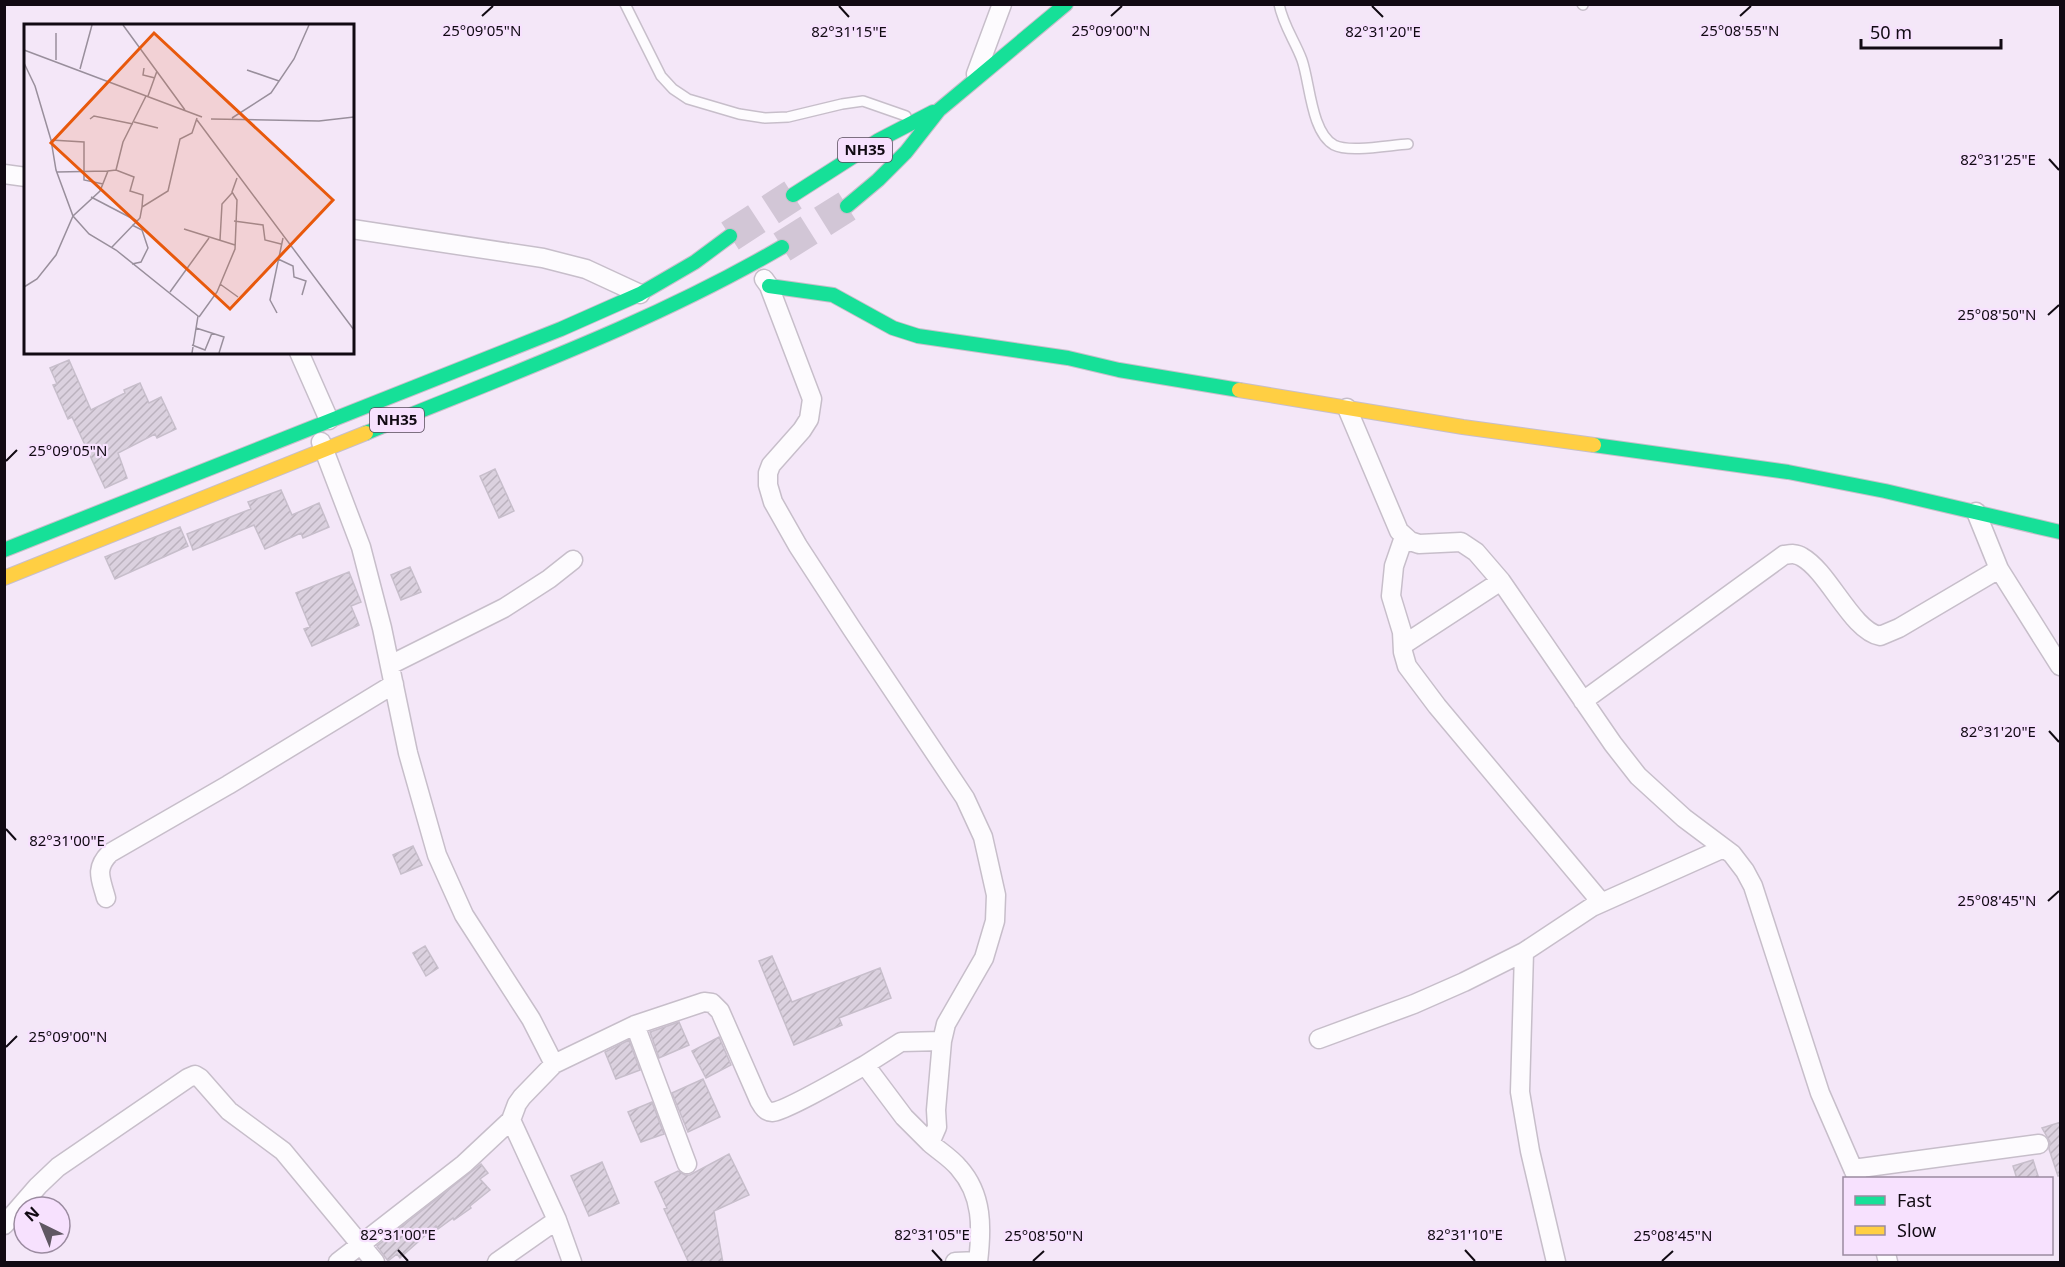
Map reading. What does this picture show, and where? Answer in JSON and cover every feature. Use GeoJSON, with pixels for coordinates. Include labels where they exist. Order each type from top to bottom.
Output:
{"type":"FeatureCollection","features":[{"type":"Feature","properties":{"kind":"main road","name":"NH35"},"geometry":{"type":"LineString","coordinates":[[793,195],[939,110],[1065,4]]}},
{"type":"Feature","properties":{"kind":"main road","name":"NH35"},"geometry":{"type":"LineString","coordinates":[[847,206],[906,152],[921,122]]}},
{"type":"Feature","properties":{"kind":"main road","name":"NH35"},"geometry":{"type":"LineString","coordinates":[[4,550],[561,329],[640,294],[695,262],[730,236]]}},
{"type":"Feature","properties":{"kind":"main road","name":"NH35"},"geometry":{"type":"LineString","coordinates":[[4,578],[603,337],[665,309],[754,264],[782,247]]}},
{"type":"Feature","properties":{"kind":"main road"},"geometry":{"type":"LineString","coordinates":[[769,286],[833,295],[893,328],[918,336],[1068,358],[1119,370],[1463,427],[1788,472],[1885,491],[2061,531]]}},
{"type":"Feature","properties":{"kind":"street"},"geometry":{"type":"LineString","coordinates":[[972,84],[1002,4]]}},
{"type":"Feature","properties":{"kind":"street"},"geometry":{"type":"LineString","coordinates":[[4,174],[24,177]]}},
{"type":"Feature","properties":{"kind":"street"},"geometry":{"type":"LineString","coordinates":[[354,229],[543,258],[586,269],[640,294]]}},
{"type":"Feature","properties":{"kind":"street"},"geometry":{"type":"LineString","coordinates":[[754,264],[769,286],[812,399],[809,419],[771,465],[768,485],[773,502],[798,546],[965,798],[983,837],[990,863],[996,895],[995,921],[984,958],[949,1016],[942,1041],[936,1110],[937,1127],[930,1143]]}},
{"type":"Feature","properties":{"kind":"street"},"geometry":{"type":"LineString","coordinates":[[300,354],[322,423],[324,450],[361,547],[382,628],[408,753],[437,855],[464,915],[531,1018],[555,1064]]}},
{"type":"Feature","properties":{"kind":"street"},"geometry":{"type":"LineString","coordinates":[[1347,408],[1395,524],[1404,537],[1419,544],[1461,542],[1476,552],[1501,580],[1613,744],[1638,776],[1684,818],[1739,862],[1752,886],[1817,1084],[1855,1174],[2039,1144]]}},
{"type":"Feature","properties":{"kind":"street"},"geometry":{"type":"LineString","coordinates":[[1976,512],[2000,569],[2061,666]]}},
{"type":"Feature","properties":{"kind":"street"},"geometry":{"type":"LineString","coordinates":[[1404,537],[1394,566],[1391,596],[1402,632],[1404,659],[1412,674],[1601,902]]}},
{"type":"Feature","properties":{"kind":"street"},"geometry":{"type":"LineString","coordinates":[[1583,701],[1784,555],[1794,554],[1803,557],[1867,631],[1880,636],[1899,628],[2000,569]]}},
{"type":"Feature","properties":{"kind":"street"},"geometry":{"type":"LineString","coordinates":[[390,665],[504,608],[549,579],[573,560]]}},
{"type":"Feature","properties":{"kind":"street"},"geometry":{"type":"LineString","coordinates":[[1403,645],[1501,580]]}},
{"type":"Feature","properties":{"kind":"street"},"geometry":{"type":"LineString","coordinates":[[106,898],[99,873],[100,866],[110,853],[237,780],[394,684]]}},
{"type":"Feature","properties":{"kind":"street"},"geometry":{"type":"LineString","coordinates":[[1319,1039],[1424,1000],[1464,982],[1524,952],[1601,902],[1724,848]]}},
{"type":"Feature","properties":{"kind":"street"},"geometry":{"type":"LineString","coordinates":[[1524,952],[1520,1092],[1530,1151],[1556,1263]]}},
{"type":"Feature","properties":{"kind":"street"},"geometry":{"type":"LineString","coordinates":[[338,1263],[464,1164],[511,1120],[522,1097],[555,1064],[635,1025],[704,1002],[712,1003],[720,1011],[763,1107],[772,1112],[792,1104],[865,1065],[901,1042],[942,1041]]}},
{"type":"Feature","properties":{"kind":"street"},"geometry":{"type":"LineString","coordinates":[[635,1025],[687,1164]]}},
{"type":"Feature","properties":{"kind":"street"},"geometry":{"type":"LineString","coordinates":[[865,1065],[904,1117],[959,1167],[973,1189],[979,1206],[981,1224],[978,1262],[955,1263]]}},
{"type":"Feature","properties":{"kind":"street"},"geometry":{"type":"LineString","coordinates":[[4,1225],[58,1167],[188,1078],[195,1076],[200,1078],[229,1111],[282,1151],[375,1263]]}},
{"type":"Feature","properties":{"kind":"street"},"geometry":{"type":"LineString","coordinates":[[511,1120],[557,1220],[572,1263]]}},
{"type":"Feature","properties":{"kind":"street"},"geometry":{"type":"LineString","coordinates":[[497,1263],[557,1220]]}},
{"type":"Feature","properties":{"kind":"lane"},"geometry":{"type":"LineString","coordinates":[[626,4],[661,76],[673,89],[688,99],[739,114],[765,118],[788,117],[863,101],[921,122]]}},
{"type":"Feature","properties":{"kind":"lane"},"geometry":{"type":"LineString","coordinates":[[1279,4],[1285,24],[1303,64],[1316,115],[1327,140],[1336,146],[1349,148],[1408,144]]}},
{"type":"Feature","properties":{"kind":"building"},"geometry":{"type":"Polygon","coordinates":[[[69,360],[91,410],[140,383],[149,403],[161,397],[176,429],[157,438],[155,434],[118,453],[127,478],[105,488],[72,417],[68,419],[53,385],[57,384],[50,368],[69,360]]]}},
{"type":"Feature","properties":{"kind":"building"},"geometry":{"type":"Polygon","coordinates":[[[495,469],[514,511],[499,518],[480,476],[495,469]]]}},
{"type":"Feature","properties":{"kind":"building"},"geometry":{"type":"Polygon","coordinates":[[[281,490],[292,515],[319,503],[329,527],[303,538],[301,533],[265,549],[254,525],[193,550],[187,534],[251,509],[248,502],[281,490]]]}},
{"type":"Feature","properties":{"kind":"building"},"geometry":{"type":"Polygon","coordinates":[[[180,527],[188,546],[115,579],[105,557],[180,527]]]}},
{"type":"Feature","properties":{"kind":"building"},"geometry":{"type":"Polygon","coordinates":[[[410,567],[421,592],[401,600],[391,575],[410,567]]]}},
{"type":"Feature","properties":{"kind":"building"},"geometry":{"type":"Polygon","coordinates":[[[349,572],[361,602],[351,606],[359,625],[312,646],[304,629],[310,627],[296,593],[349,572]]]}},
{"type":"Feature","properties":{"kind":"building"},"geometry":{"type":"Polygon","coordinates":[[[413,846],[422,865],[401,874],[393,855],[413,846]]]}},
{"type":"Feature","properties":{"kind":"building"},"geometry":{"type":"Polygon","coordinates":[[[425,946],[438,968],[426,976],[413,953],[425,946]]]}},
{"type":"Feature","properties":{"kind":"building"},"geometry":{"type":"Polygon","coordinates":[[[772,956],[792,1002],[880,968],[891,998],[839,1018],[842,1025],[794,1045],[759,961],[772,956]]]}},
{"type":"Feature","properties":{"kind":"building"},"geometry":{"type":"Polygon","coordinates":[[[679,1022],[689,1045],[659,1058],[650,1032],[679,1022]]]}},
{"type":"Feature","properties":{"kind":"building"},"geometry":{"type":"Polygon","coordinates":[[[719,1037],[731,1065],[706,1078],[692,1051],[719,1037]]]}},
{"type":"Feature","properties":{"kind":"building"},"geometry":{"type":"Polygon","coordinates":[[[629,1040],[640,1070],[616,1079],[605,1052],[629,1040]]]}},
{"type":"Feature","properties":{"kind":"building"},"geometry":{"type":"Polygon","coordinates":[[[703,1079],[720,1117],[688,1132],[672,1093],[703,1079]]]}},
{"type":"Feature","properties":{"kind":"building"},"geometry":{"type":"Polygon","coordinates":[[[652,1102],[664,1134],[641,1142],[628,1112],[652,1102]]]}},
{"type":"Feature","properties":{"kind":"building"},"geometry":{"type":"Polygon","coordinates":[[[2061,1122],[2061,1175],[2058,1176],[2049,1149],[2050,1142],[2042,1128],[2061,1122]]]}},
{"type":"Feature","properties":{"kind":"building"},"geometry":{"type":"Polygon","coordinates":[[[729,1154],[749,1195],[714,1211],[723,1263],[689,1263],[664,1209],[667,1208],[655,1182],[678,1171],[690,1175],[729,1154]]]}},
{"type":"Feature","properties":{"kind":"building"},"geometry":{"type":"Polygon","coordinates":[[[2033,1160],[2038,1177],[2016,1177],[2013,1166],[2033,1160]]]}},
{"type":"Feature","properties":{"kind":"building"},"geometry":{"type":"Polygon","coordinates":[[[602,1162],[619,1203],[589,1216],[571,1176],[602,1162]]]}},
{"type":"Feature","properties":{"kind":"building"},"geometry":{"type":"Polygon","coordinates":[[[481,1164],[488,1173],[480,1179],[490,1190],[454,1220],[453,1218],[438,1229],[436,1226],[400,1258],[397,1254],[388,1261],[377,1246],[481,1164]]]}},
{"type":"Feature","properties":{"kind":"tunnel"},"geometry":{"type":"LineString","coordinates":[[730,236],[793,195]]}},
{"type":"Feature","properties":{"kind":"tunnel"},"geometry":{"type":"LineString","coordinates":[[782,247],[847,206]]}},
{"type":"Feature","properties":{"kind":"traffic: fast"},"geometry":{"type":"LineString","coordinates":[[847,206],[906,152],[939,110],[1066,4]]}},
{"type":"Feature","properties":{"kind":"traffic: fast"},"geometry":{"type":"LineString","coordinates":[[793,195],[879,140],[933,112]]}},
{"type":"Feature","properties":{"kind":"traffic: fast"},"geometry":{"type":"LineString","coordinates":[[4,550],[561,329],[640,294],[695,262],[730,236]]}},
{"type":"Feature","properties":{"kind":"traffic: fast"},"geometry":{"type":"LineString","coordinates":[[366,433],[630,324],[732,275],[782,247]]}},
{"type":"Feature","properties":{"kind":"traffic: fast"},"geometry":{"type":"LineString","coordinates":[[769,286],[833,295],[893,328],[918,336],[1068,358],[1119,370],[1239,390]]}},
{"type":"Feature","properties":{"kind":"traffic: fast"},"geometry":{"type":"LineString","coordinates":[[1594,445],[1788,472],[1885,491],[2060,532]]}},
{"type":"Feature","properties":{"kind":"traffic: slow"},"geometry":{"type":"LineString","coordinates":[[1239,390],[1463,427],[1594,445]]}},
{"type":"Feature","properties":{"kind":"traffic: slow"},"geometry":{"type":"LineString","coordinates":[[4,578],[366,433]]}}]}
